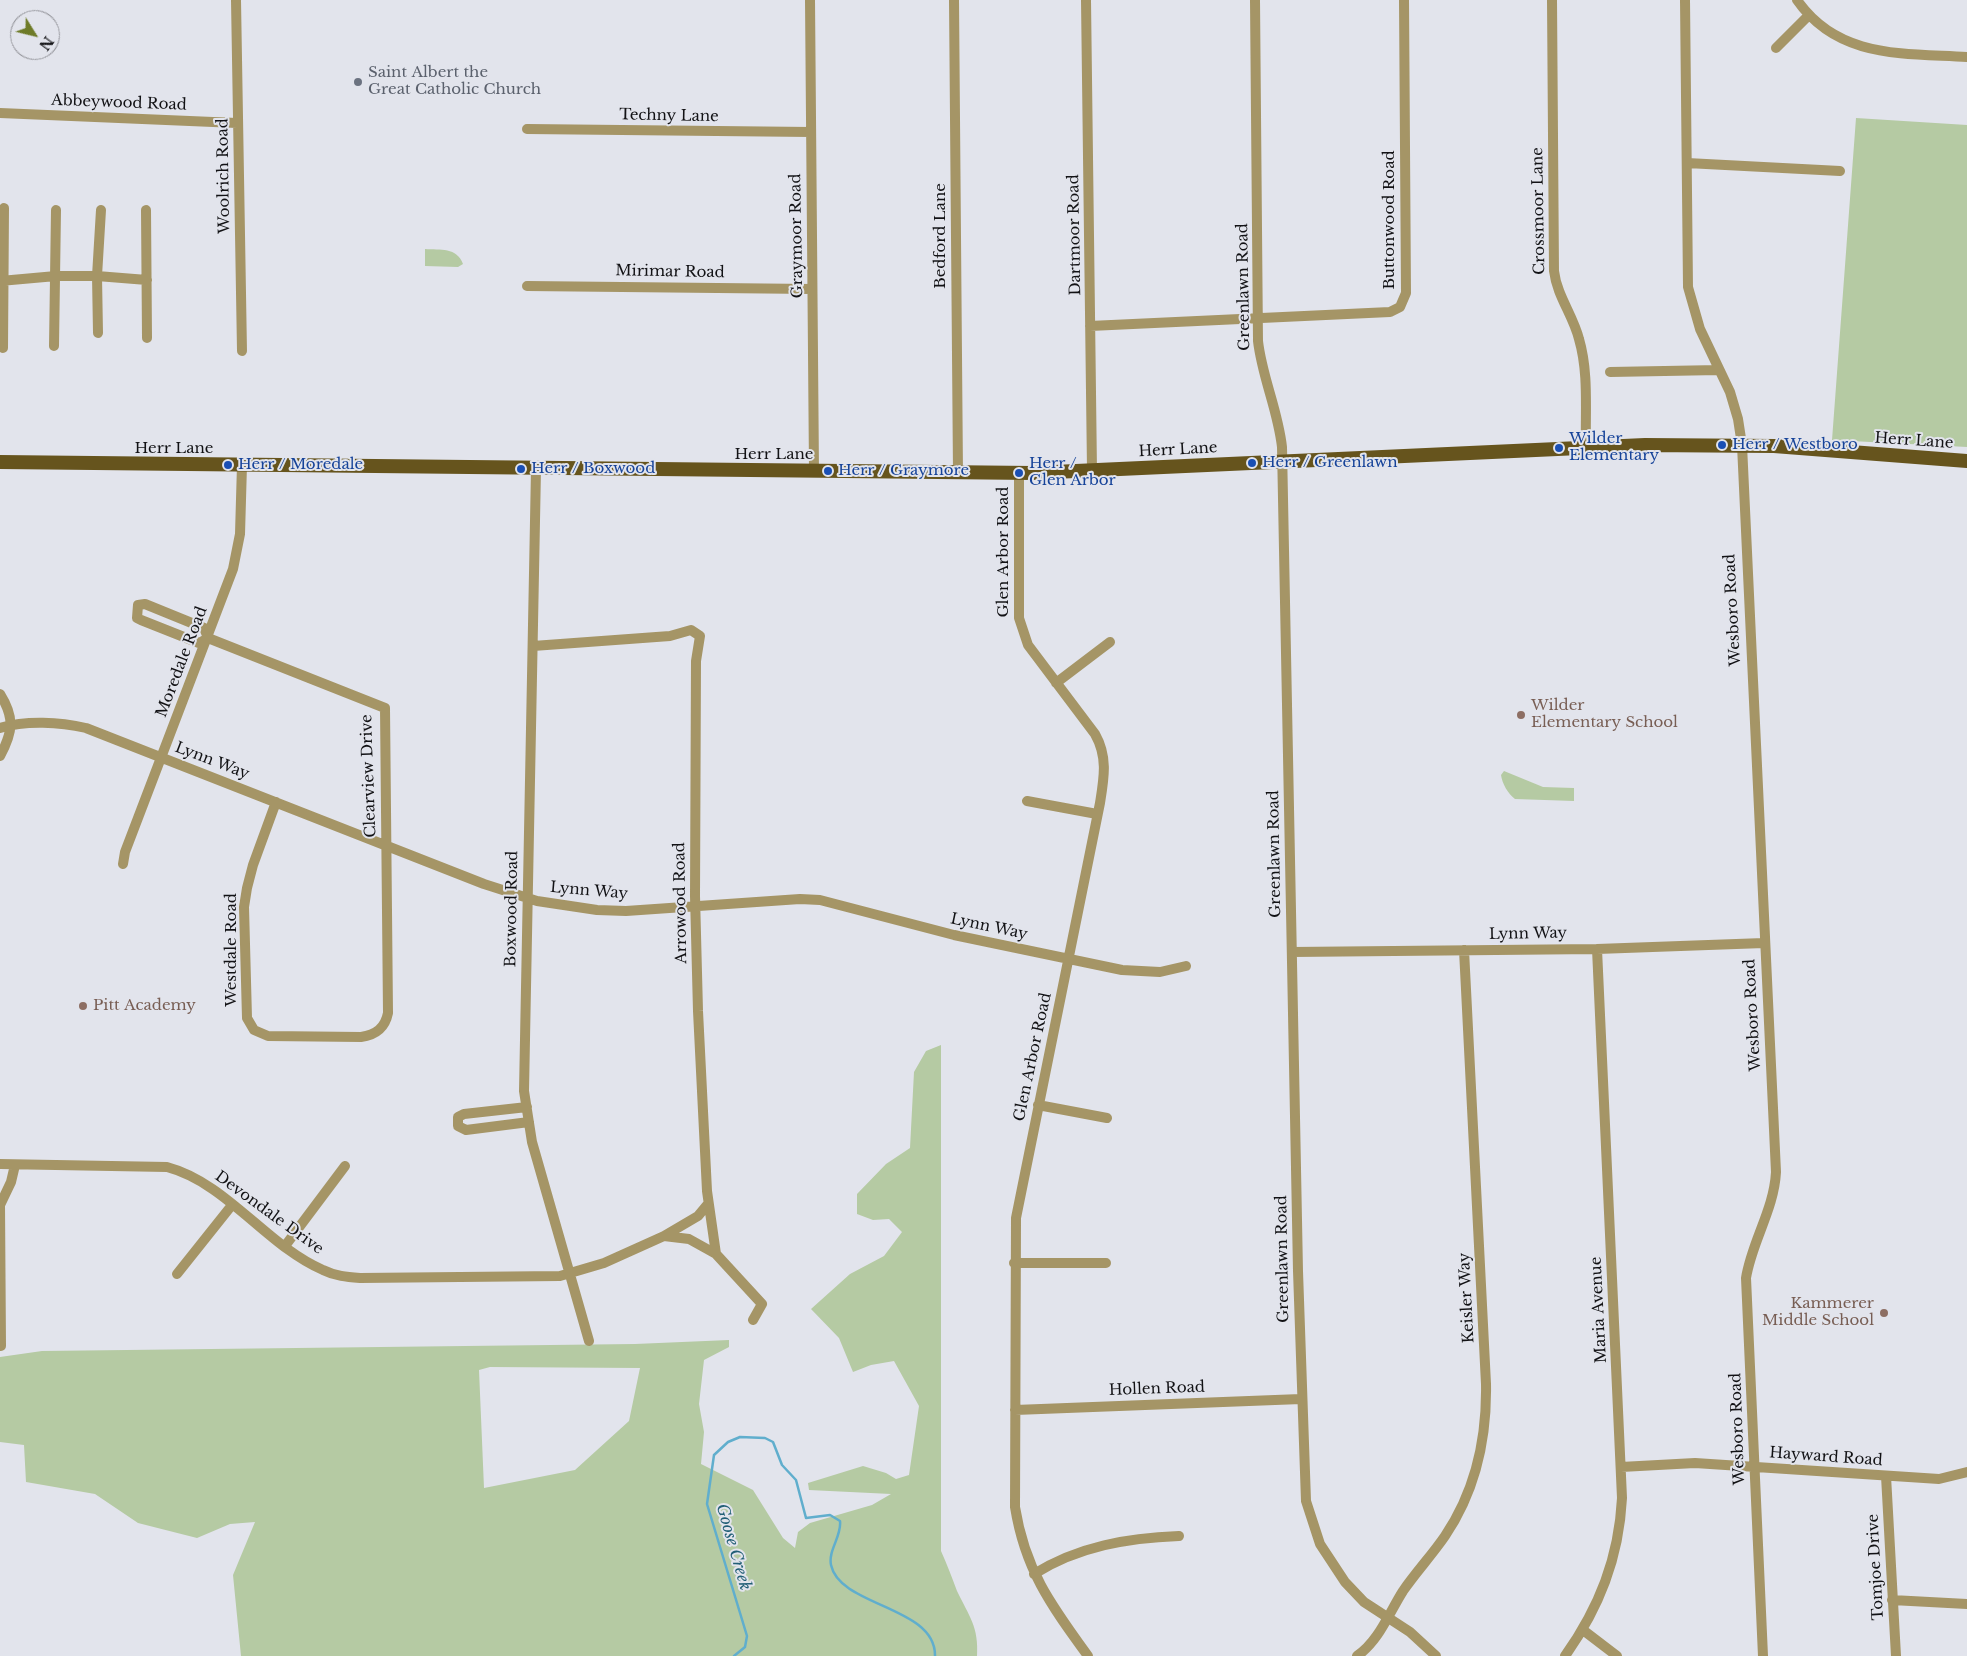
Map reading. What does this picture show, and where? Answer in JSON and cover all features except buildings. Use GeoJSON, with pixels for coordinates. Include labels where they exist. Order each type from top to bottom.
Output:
{"type":"FeatureCollection","features":[{"type":"Feature","properties":{"kind":"main road","name":"Herr Lane"},"geometry":{"type":"LineString","coordinates":[[0,462],[1019,473],[1282,462],[1586,446],[1742,445],[1967,461]]}},
{"type":"Feature","properties":{"kind":"street","name":"Woolrich Road"},"geometry":{"type":"LineString","coordinates":[[236,0],[242,351]]}},
{"type":"Feature","properties":{"kind":"street","name":"Graymoor Road"},"geometry":{"type":"LineString","coordinates":[[810,0],[814,471]]}},
{"type":"Feature","properties":{"kind":"street","name":"Bedford Lane"},"geometry":{"type":"LineString","coordinates":[[954,0],[958,472]]}},
{"type":"Feature","properties":{"kind":"street","name":"Dartmoor Road"},"geometry":{"type":"LineString","coordinates":[[1086,0],[1092,470]]}},
{"type":"Feature","properties":{"kind":"street","name":"Greenlawn Road"},"geometry":{"type":"LineString","coordinates":[[1255,0],[1260,354],[1280,426],[1282,462],[1304,1481],[1311,1523],[1320,1544],[1345,1582],[1364,1602],[1423,1641],[1436,1656]]}},
{"type":"Feature","properties":{"kind":"street","name":"Buttonwood Road"},"geometry":{"type":"LineString","coordinates":[[1090,326],[1390,312],[1400,307],[1404,301],[1406,283],[1404,0]]}},
{"type":"Feature","properties":{"kind":"street","name":"Crossmoor Lane"},"geometry":{"type":"LineString","coordinates":[[1552,0],[1554,271],[1560,297],[1579,336],[1583,352],[1586,446]]}},
{"type":"Feature","properties":{"kind":"street","name":"Wesboro Road"},"geometry":{"type":"LineString","coordinates":[[1684,0],[1688,287],[1700,329],[1730,392],[1738,419],[1742,445],[1776,1172],[1771,1205],[1749,1259],[1746,1278],[1763,1656]]}},
{"type":"Feature","properties":{"kind":"street"},"geometry":{"type":"LineString","coordinates":[[1797,0],[1809,15],[1830,33],[1860,47],[1889,52],[1967,57]]}},
{"type":"Feature","properties":{"kind":"street"},"geometry":{"type":"LineString","coordinates":[[1776,48],[1809,15]]}},
{"type":"Feature","properties":{"kind":"street","name":"Abbeywood Road"},"geometry":{"type":"LineString","coordinates":[[0,113],[237,122]]}},
{"type":"Feature","properties":{"kind":"street","name":"Techny Lane"},"geometry":{"type":"LineString","coordinates":[[527,129],[811,132]]}},
{"type":"Feature","properties":{"kind":"street"},"geometry":{"type":"LineString","coordinates":[[1687,163],[1840,171]]}},
{"type":"Feature","properties":{"kind":"street"},"geometry":{"type":"LineString","coordinates":[[3,348],[4,208]]}},
{"type":"Feature","properties":{"kind":"street"},"geometry":{"type":"LineString","coordinates":[[54,346],[56,210]]}},
{"type":"Feature","properties":{"kind":"street"},"geometry":{"type":"LineString","coordinates":[[98,333],[97,276],[101,210]]}},
{"type":"Feature","properties":{"kind":"street"},"geometry":{"type":"LineString","coordinates":[[146,210],[147,338]]}},
{"type":"Feature","properties":{"kind":"street"},"geometry":{"type":"LineString","coordinates":[[2,280],[56,276],[97,276],[147,280]]}},
{"type":"Feature","properties":{"kind":"street","name":"Mirimar Road"},"geometry":{"type":"LineString","coordinates":[[527,286],[812,288]]}},
{"type":"Feature","properties":{"kind":"street"},"geometry":{"type":"LineString","coordinates":[[1610,372],[1719,370]]}},
{"type":"Feature","properties":{"kind":"street","name":"Moredale Road"},"geometry":{"type":"LineString","coordinates":[[123,864],[161,757],[208,638],[237,555],[240,534],[242,465]]}},
{"type":"Feature","properties":{"kind":"street","name":"Boxwood Road"},"geometry":{"type":"LineString","coordinates":[[536,469],[524,1071],[526,1107],[539,1170],[589,1341]]}},
{"type":"Feature","properties":{"kind":"street","name":"Glen Arbor Road"},"geometry":{"type":"LineString","coordinates":[[1019,473],[1020,626],[1028,645],[1090,726],[1102,748],[1105,776],[1016,1218],[1014,1263],[1015,1506],[1023,1545],[1034,1574],[1088,1656]]}},
{"type":"Feature","properties":{"kind":"street"},"geometry":{"type":"LineString","coordinates":[[145,604],[196,624],[204,628],[208,638],[199,643],[140,620],[137,618],[136,609],[138,605],[145,604]]}},
{"type":"Feature","properties":{"kind":"street","name":"Arrowood Road"},"geometry":{"type":"LineString","coordinates":[[533,646],[670,636],[692,630],[700,636],[696,661],[698,1011],[708,1204],[716,1254]]}},
{"type":"Feature","properties":{"kind":"street","name":"Clearview Drive"},"geometry":{"type":"LineString","coordinates":[[208,638],[385,708],[388,1013],[381,1029]]}},
{"type":"Feature","properties":{"kind":"street"},"geometry":{"type":"LineString","coordinates":[[1056,683],[1110,642]]}},
{"type":"Feature","properties":{"kind":"street"},"geometry":{"type":"LineString","coordinates":[[0,694],[9,709],[12,724],[0,756]]}},
{"type":"Feature","properties":{"kind":"street","name":"Lynn Way"},"geometry":{"type":"LineString","coordinates":[[0,721],[12,724],[71,725],[86,728],[528,898],[596,910],[626,911],[800,899],[820,900],[842,904],[954,935],[1140,972],[1160,972],[1186,966]]}},
{"type":"Feature","properties":{"kind":"street","name":"Lynn Way"},"geometry":{"type":"LineString","coordinates":[[0,728],[12,724]]}},
{"type":"Feature","properties":{"kind":"street"},"geometry":{"type":"LineString","coordinates":[[1027,801],[1097,814]]}},
{"type":"Feature","properties":{"kind":"street","name":"Westdale Road"},"geometry":{"type":"LineString","coordinates":[[276,802],[252,865],[244,907],[246,1008],[250,1024],[261,1034],[268,1036],[361,1037],[372,1035],[381,1029]]}},
{"type":"Feature","properties":{"kind":"street","name":"Lynn Way"},"geometry":{"type":"LineString","coordinates":[[1292,952],[1597,949],[1764,943]]}},
{"type":"Feature","properties":{"kind":"street","name":"Maria Avenue"},"geometry":{"type":"LineString","coordinates":[[1565,1656],[1600,1600],[1618,1543],[1622,1498],[1597,949]]}},
{"type":"Feature","properties":{"kind":"street","name":"Keisler Way"},"geometry":{"type":"LineString","coordinates":[[1387,1618],[1408,1584],[1455,1520],[1468,1494],[1478,1466],[1484,1438],[1486,1380],[1464,950]]}},
{"type":"Feature","properties":{"kind":"street"},"geometry":{"type":"LineString","coordinates":[[1038,1105],[1107,1118]]}},
{"type":"Feature","properties":{"kind":"street"},"geometry":{"type":"LineString","coordinates":[[526,1107],[464,1114],[458,1117],[457,1122],[458,1126],[466,1130],[529,1122]]}},
{"type":"Feature","properties":{"kind":"street","name":"Devondale Drive"},"geometry":{"type":"LineString","coordinates":[[0,1164],[167,1167],[192,1176],[285,1246],[323,1271],[341,1276],[360,1278],[521,1278],[570,1274],[604,1263],[664,1236],[698,1216],[708,1204]]}},
{"type":"Feature","properties":{"kind":"street"},"geometry":{"type":"LineString","coordinates":[[1,1346],[0,1204],[11,1182],[15,1164]]}},
{"type":"Feature","properties":{"kind":"street"},"geometry":{"type":"LineString","coordinates":[[285,1246],[345,1166]]}},
{"type":"Feature","properties":{"kind":"street"},"geometry":{"type":"LineString","coordinates":[[177,1274],[232,1205]]}},
{"type":"Feature","properties":{"kind":"street"},"geometry":{"type":"LineString","coordinates":[[664,1236],[689,1240],[716,1254],[760,1301],[762,1307],[752,1320]]}},
{"type":"Feature","properties":{"kind":"street"},"geometry":{"type":"LineString","coordinates":[[1014,1263],[1106,1262]]}},
{"type":"Feature","properties":{"kind":"street","name":"Hollen Road"},"geometry":{"type":"LineString","coordinates":[[1015,1410],[1301,1399]]}},
{"type":"Feature","properties":{"kind":"street","name":"Hayward Road"},"geometry":{"type":"LineString","coordinates":[[1621,1467],[1695,1463],[1938,1479],[1967,1472]]}},
{"type":"Feature","properties":{"kind":"street","name":"Tomjoe Drive"},"geometry":{"type":"LineString","coordinates":[[1886,1476],[1896,1656]]}},
{"type":"Feature","properties":{"kind":"street"},"geometry":{"type":"LineString","coordinates":[[1034,1574],[1081,1552],[1104,1544],[1127,1540],[1179,1536]]}},
{"type":"Feature","properties":{"kind":"street"},"geometry":{"type":"LineString","coordinates":[[1892,1600],[1967,1604]]}},
{"type":"Feature","properties":{"kind":"street"},"geometry":{"type":"LineString","coordinates":[[1357,1656],[1370,1644],[1387,1618]]}},
{"type":"Feature","properties":{"kind":"street"},"geometry":{"type":"LineString","coordinates":[[1583,1630],[1617,1656]]}},
{"type":"Feature","properties":{"kind":"green space"},"geometry":{"type":"Polygon","coordinates":[[[1856,118],[1967,125],[1967,447],[1832,440],[1856,118]]]}},
{"type":"Feature","properties":{"kind":"green space"},"geometry":{"type":"Polygon","coordinates":[[[425,249],[447,250],[457,255],[463,264],[458,267],[425,266],[425,249]]]}},
{"type":"Feature","properties":{"kind":"green space"},"geometry":{"type":"Polygon","coordinates":[[[1504,771],[1543,787],[1574,788],[1574,801],[1515,799],[1503,781],[1501,775],[1504,771]]]}},
{"type":"Feature","properties":{"kind":"green space"},"geometry":{"type":"Polygon","coordinates":[[[941,1045],[941,1551],[975,1629],[977,1656],[241,1656],[233,1575],[255,1522],[230,1524],[197,1538],[138,1523],[95,1494],[26,1482],[24,1445],[0,1442],[0,1357],[42,1351],[635,1344],[729,1340],[729,1347],[704,1360],[699,1404],[704,1432],[701,1464],[753,1490],[783,1538],[795,1548],[798,1532],[810,1523],[872,1505],[891,1494],[809,1490],[808,1483],[863,1466],[886,1473],[896,1479],[909,1475],[919,1406],[894,1361],[871,1365],[853,1372],[839,1338],[811,1309],[850,1274],[884,1256],[902,1232],[889,1219],[873,1220],[857,1214],[857,1194],[886,1164],[910,1148],[914,1072],[926,1051],[941,1045]],[[490,1367],[479,1370],[484,1488],[575,1470],[629,1421],[640,1368],[490,1367]]]}},
{"type":"Feature","properties":{"kind":"waterway","name":"Goose Creek"},"geometry":{"type":"LineString","coordinates":[[734,1656],[745,1647],[747,1636],[707,1504],[714,1455],[728,1442],[740,1437],[765,1438],[773,1442],[782,1465],[796,1480],[806,1518],[830,1515],[840,1521],[839,1532],[831,1554],[831,1565],[838,1579],[851,1590],[905,1616],[920,1627],[931,1639],[935,1656]]}},
{"type":"Feature","properties":{"kind":"place","name":"Saint Albert the Great Catholic Church"},"geometry":{"type":"Point","coordinates":[358,82]}},
{"type":"Feature","properties":{"kind":"place","name":"Herr / Westboro"},"geometry":{"type":"Point","coordinates":[1722,445]}},
{"type":"Feature","properties":{"kind":"place","name":"Wilder Elementary"},"geometry":{"type":"Point","coordinates":[1559,448]}},
{"type":"Feature","properties":{"kind":"place","name":"Herr / Greenlawn"},"geometry":{"type":"Point","coordinates":[1252,463]}},
{"type":"Feature","properties":{"kind":"place","name":"Herr / Moredale"},"geometry":{"type":"Point","coordinates":[228,465]}},
{"type":"Feature","properties":{"kind":"place","name":"Herr / Boxwood"},"geometry":{"type":"Point","coordinates":[521,469]}},
{"type":"Feature","properties":{"kind":"place","name":"Herr / Graymore"},"geometry":{"type":"Point","coordinates":[828,471]}},
{"type":"Feature","properties":{"kind":"place","name":"Herr / Glen Arbor"},"geometry":{"type":"Point","coordinates":[1019,473]}},
{"type":"Feature","properties":{"kind":"place","name":"Wilder Elementary School"},"geometry":{"type":"Point","coordinates":[1521,715]}},
{"type":"Feature","properties":{"kind":"place","name":"Pitt Academy"},"geometry":{"type":"Point","coordinates":[83,1006]}},
{"type":"Feature","properties":{"kind":"place","name":"Kammerer Middle School"},"geometry":{"type":"Point","coordinates":[1884,1313]}}]}
